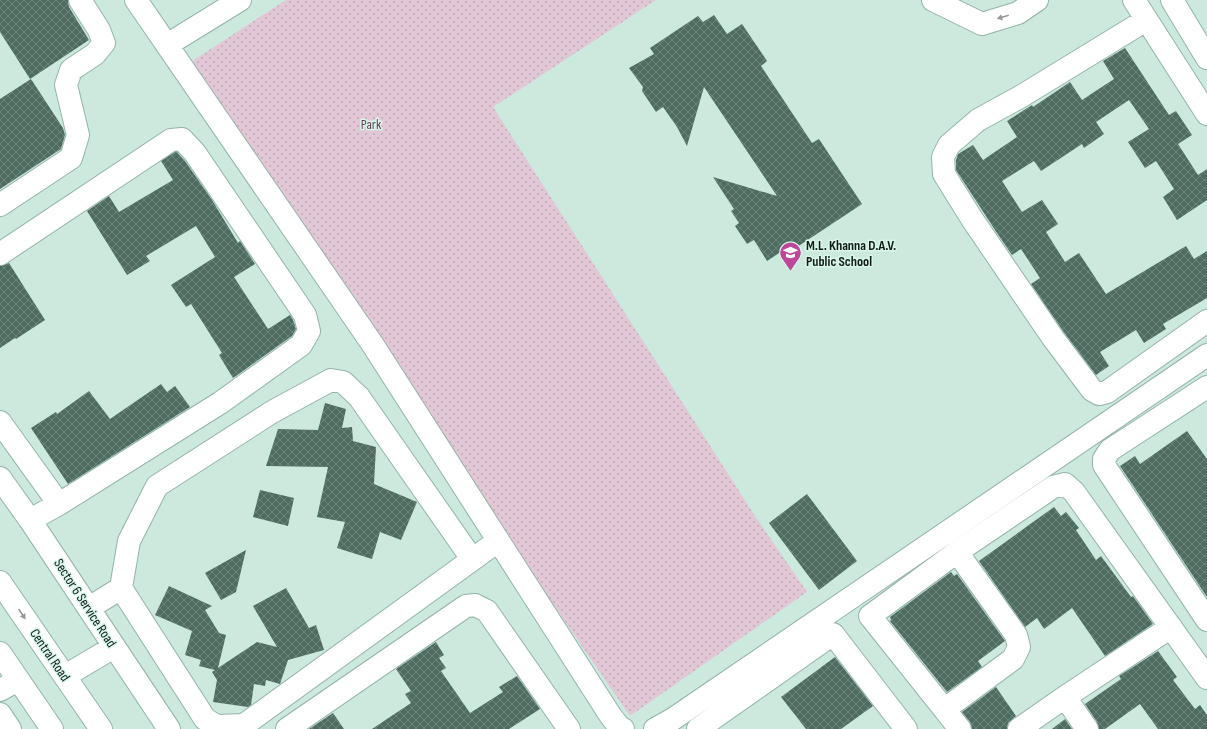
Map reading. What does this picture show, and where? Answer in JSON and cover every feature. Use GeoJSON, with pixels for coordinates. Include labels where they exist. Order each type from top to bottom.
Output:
{"type":"FeatureCollection","features":[{"type":"Feature","properties":{"kind":"street"},"geometry":{"type":"LineString","coordinates":[[0,205],[72,158],[78,135],[66,85],[71,70],[96,54],[104,43],[99,30],[80,0]]}},
{"type":"Feature","properties":{"kind":"street"},"geometry":{"type":"LineString","coordinates":[[136,0],[373,346],[610,715],[620,728],[623,729]]}},
{"type":"Feature","properties":{"kind":"street"},"geometry":{"type":"LineString","coordinates":[[167,45],[240,0]]}},
{"type":"Feature","properties":{"kind":"street"},"geometry":{"type":"LineString","coordinates":[[933,0],[982,24],[1018,13],[1037,0]]}},
{"type":"Feature","properties":{"kind":"street"},"geometry":{"type":"LineString","coordinates":[[1134,0],[1207,114]]}},
{"type":"Feature","properties":{"kind":"street"},"geometry":{"type":"LineString","coordinates":[[1172,0],[1207,58]]}},
{"type":"Feature","properties":{"kind":"street"},"geometry":{"type":"LineString","coordinates":[[1146,20],[972,124],[949,145],[943,157],[944,174],[1008,273],[1092,390],[1099,394],[1107,392],[1207,321]]}},
{"type":"Feature","properties":{"kind":"street"},"geometry":{"type":"LineString","coordinates":[[0,254],[171,140],[182,139],[195,153],[305,315],[309,331],[301,345],[220,403],[30,520]]}},
{"type":"Feature","properties":{"kind":"street"},"geometry":{"type":"LineString","coordinates":[[698,729],[827,626],[854,596],[1207,355]]}},
{"type":"Feature","properties":{"kind":"street"},"geometry":{"type":"LineString","coordinates":[[472,559],[359,397],[343,382],[331,380],[272,412],[157,486],[129,541],[121,588],[205,719],[217,726],[244,725],[498,541]]}},
{"type":"Feature","properties":{"kind":"street"},"geometry":{"type":"LineString","coordinates":[[1207,386],[1110,450],[1104,459],[1104,465],[1207,620]]}},
{"type":"Feature","properties":{"kind":"street"},"geometry":{"type":"LineString","coordinates":[[0,422],[58,504]]}},
{"type":"Feature","properties":{"kind":"street","name":"Sector 6 Service Road"},"geometry":{"type":"LineString","coordinates":[[0,478],[30,520],[169,729]]}},
{"type":"Feature","properties":{"kind":"street"},"geometry":{"type":"LineString","coordinates":[[870,616],[957,552],[1053,487],[1065,484],[1074,492],[1207,678]]}},
{"type":"Feature","properties":{"kind":"street"},"geometry":{"type":"LineString","coordinates":[[945,710],[1013,659],[1019,647],[1016,635],[957,552]]}},
{"type":"Feature","properties":{"kind":"street","name":"Central Road"},"geometry":{"type":"LineString","coordinates":[[0,582],[101,729]]}},
{"type":"Feature","properties":{"kind":"street"},"geometry":{"type":"LineString","coordinates":[[89,608],[121,588]]}},
{"type":"Feature","properties":{"kind":"street"},"geometry":{"type":"LineString","coordinates":[[854,596],[960,729]]}},
{"type":"Feature","properties":{"kind":"street"},"geometry":{"type":"LineString","coordinates":[[287,729],[466,606],[475,604],[486,611],[568,729]]}},
{"type":"Feature","properties":{"kind":"street"},"geometry":{"type":"LineString","coordinates":[[655,729],[673,720],[827,626]]}},
{"type":"Feature","properties":{"kind":"street"},"geometry":{"type":"LineString","coordinates":[[827,626],[906,729]]}},
{"type":"Feature","properties":{"kind":"street"},"geometry":{"type":"LineString","coordinates":[[1019,729],[1065,697],[1172,628]]}},
{"type":"Feature","properties":{"kind":"street"},"geometry":{"type":"LineString","coordinates":[[65,676],[114,647]]}},
{"type":"Feature","properties":{"kind":"street"},"geometry":{"type":"LineString","coordinates":[[0,653],[9,685],[52,729]]}},
{"type":"Feature","properties":{"kind":"street"},"geometry":{"type":"LineString","coordinates":[[1065,697],[1087,729]]}},
{"type":"Feature","properties":{"kind":"street"},"geometry":{"type":"LineString","coordinates":[[0,714],[10,729]]}},
{"type":"Feature","properties":{"kind":"green space","name":"Park"},"geometry":{"type":"Polygon","coordinates":[[[286,0],[656,0],[493,107],[755,516],[807,592],[630,716],[183,67],[286,0]]]}},
{"type":"Feature","properties":{"kind":"building"},"geometry":{"type":"Polygon","coordinates":[[[0,0],[68,0],[69,7],[89,40],[30,79],[0,32],[0,0]]]}},
{"type":"Feature","properties":{"kind":"building"},"geometry":{"type":"Polygon","coordinates":[[[714,15],[727,34],[742,24],[767,61],[761,66],[812,143],[819,139],[862,204],[788,253],[785,249],[767,261],[754,240],[747,244],[735,226],[739,223],[731,211],[734,209],[713,177],[777,196],[704,87],[687,146],[677,127],[663,107],[656,112],[642,91],[643,87],[629,68],[654,54],[650,48],[698,16],[703,22],[714,15]]]}},
{"type":"Feature","properties":{"kind":"building"},"geometry":{"type":"Polygon","coordinates":[[[1125,48],[1169,115],[1176,111],[1192,135],[1178,144],[1198,175],[1207,169],[1207,200],[1177,220],[1163,197],[1174,189],[1156,161],[1145,168],[1128,142],[1149,129],[1129,100],[1096,122],[1104,134],[1084,148],[1082,144],[1041,171],[1034,161],[1002,181],[1022,212],[1042,200],[1058,224],[1046,232],[1065,262],[1079,253],[1106,294],[1186,246],[1194,259],[1207,251],[1207,298],[1163,324],[1166,329],[1144,343],[1136,330],[1100,352],[1109,366],[1096,375],[1063,331],[1031,284],[1040,278],[1021,249],[1012,255],[956,170],[956,160],[958,154],[973,145],[983,160],[1017,137],[1007,121],[1032,105],[1033,107],[1070,82],[1082,100],[1114,79],[1103,61],[1125,48]]]}},
{"type":"Feature","properties":{"kind":"building"},"geometry":{"type":"Polygon","coordinates":[[[31,79],[63,128],[65,135],[61,149],[0,189],[0,99],[31,79]]]}},
{"type":"Feature","properties":{"kind":"building"},"geometry":{"type":"Polygon","coordinates":[[[177,152],[185,161],[212,200],[238,243],[240,241],[255,264],[234,277],[268,329],[290,315],[296,329],[292,336],[233,378],[219,355],[222,353],[191,304],[186,307],[171,285],[215,257],[196,226],[146,256],[150,261],[127,275],[87,211],[109,196],[119,212],[173,180],[161,161],[177,152]]]}},
{"type":"Feature","properties":{"kind":"building"},"geometry":{"type":"Polygon","coordinates":[[[9,263],[45,320],[0,348],[0,266],[9,263]]]}},
{"type":"Feature","properties":{"kind":"building"},"geometry":{"type":"Polygon","coordinates":[[[161,384],[167,392],[175,386],[190,407],[68,484],[31,428],[56,412],[57,414],[89,391],[110,419],[161,384]]]}},
{"type":"Feature","properties":{"kind":"building"},"geometry":{"type":"Polygon","coordinates":[[[325,403],[346,409],[342,428],[352,427],[353,441],[376,447],[374,484],[417,502],[401,540],[380,532],[372,559],[337,548],[345,522],[317,517],[328,467],[266,466],[278,429],[318,430],[325,403]]]}},
{"type":"Feature","properties":{"kind":"building"},"geometry":{"type":"Polygon","coordinates":[[[1187,431],[1207,459],[1207,597],[1120,466],[1135,456],[1140,464],[1187,431]]]}},
{"type":"Feature","properties":{"kind":"building"},"geometry":{"type":"Polygon","coordinates":[[[260,490],[294,498],[288,526],[253,517],[260,490]]]}},
{"type":"Feature","properties":{"kind":"building"},"geometry":{"type":"Polygon","coordinates":[[[807,494],[857,561],[819,590],[769,523],[807,494]]]}},
{"type":"Feature","properties":{"kind":"building"},"geometry":{"type":"Polygon","coordinates":[[[1054,507],[1061,516],[1066,512],[1079,528],[1076,530],[1096,560],[1101,556],[1153,624],[1105,656],[1072,608],[1044,629],[1037,618],[1025,627],[979,561],[1054,507]]]}},
{"type":"Feature","properties":{"kind":"building"},"geometry":{"type":"Polygon","coordinates":[[[246,550],[236,592],[221,600],[205,573],[246,550]]]}},
{"type":"Feature","properties":{"kind":"building"},"geometry":{"type":"Polygon","coordinates":[[[951,572],[954,576],[957,574],[1005,641],[978,661],[982,667],[947,692],[890,621],[890,617],[951,572]]]}},
{"type":"Feature","properties":{"kind":"building"},"geometry":{"type":"Polygon","coordinates":[[[169,586],[212,606],[205,610],[219,633],[226,635],[218,668],[257,642],[277,647],[253,606],[286,588],[309,628],[316,625],[324,650],[288,660],[280,684],[266,680],[265,686],[254,684],[251,705],[248,707],[213,702],[217,680],[212,672],[215,670],[199,666],[201,660],[185,655],[192,631],[155,615],[169,586]]]}},
{"type":"Feature","properties":{"kind":"building"},"geometry":{"type":"Polygon","coordinates":[[[436,642],[444,655],[439,658],[446,668],[441,671],[470,713],[503,692],[499,687],[517,676],[540,709],[509,729],[372,729],[411,703],[405,694],[411,691],[396,669],[436,642]]]}},
{"type":"Feature","properties":{"kind":"building"},"geometry":{"type":"Polygon","coordinates":[[[1158,651],[1177,677],[1173,680],[1195,709],[1200,705],[1207,715],[1207,729],[1158,729],[1140,704],[1105,729],[1099,729],[1097,722],[1085,704],[1121,679],[1119,676],[1158,651]]]}},
{"type":"Feature","properties":{"kind":"building"},"geometry":{"type":"Polygon","coordinates":[[[835,657],[873,706],[841,729],[806,729],[781,697],[835,657]]]}},
{"type":"Feature","properties":{"kind":"building"},"geometry":{"type":"Polygon","coordinates":[[[996,687],[1016,716],[1008,723],[1007,729],[972,729],[970,722],[962,712],[996,687]]]}},
{"type":"Feature","properties":{"kind":"building"},"geometry":{"type":"Polygon","coordinates":[[[333,713],[344,729],[309,729],[333,713]]]}},
{"type":"Feature","properties":{"kind":"building"},"geometry":{"type":"Polygon","coordinates":[[[1065,719],[1072,729],[1052,729],[1065,719]]]}},
{"type":"Feature","properties":{"kind":"place","name":"M.L. Khanna D.A.V. Public School"},"geometry":{"type":"Point","coordinates":[790,272]}}]}
